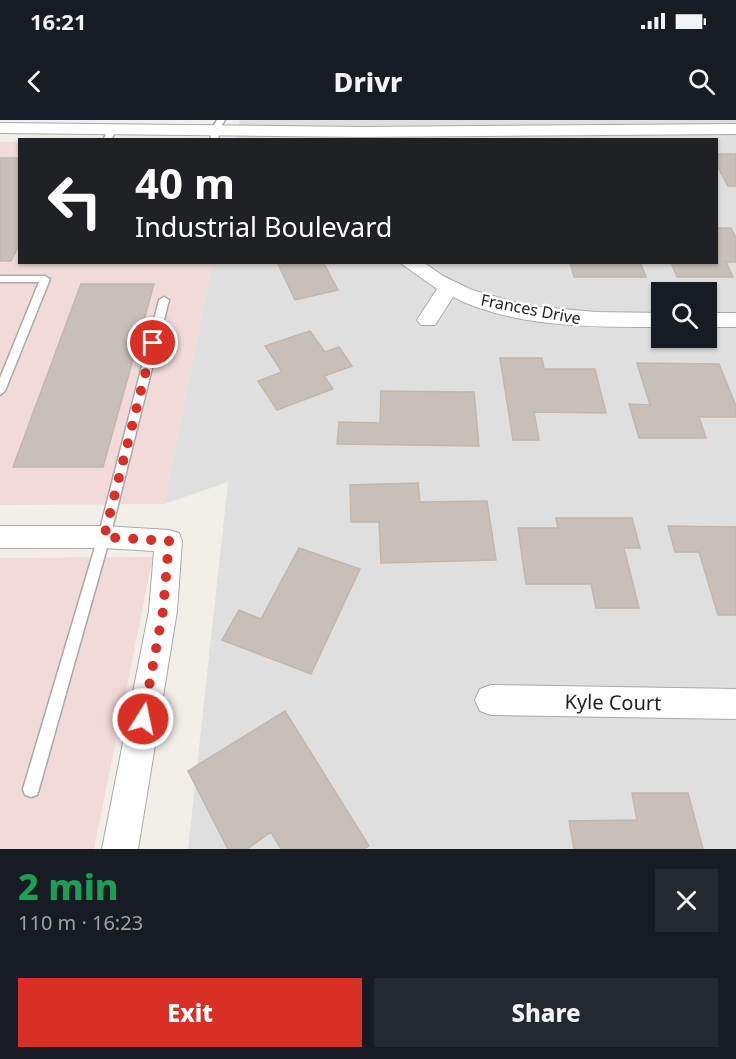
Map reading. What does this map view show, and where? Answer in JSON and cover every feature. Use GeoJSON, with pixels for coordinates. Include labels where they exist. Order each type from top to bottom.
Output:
{"type":"FeatureCollection","features":[{"type":"Feature","properties":{"kind":"street"},"geometry":{"type":"LineString","coordinates":[[0,129],[75,125],[110,135],[217,130],[362,136],[497,125],[736,129]]}},
{"type":"Feature","properties":{"kind":"street","name":"Frances Drive"},"geometry":{"type":"LineString","coordinates":[[411,264],[423,274],[474,298],[521,309],[595,320],[651,320]]}},
{"type":"Feature","properties":{"kind":"street"},"geometry":{"type":"LineString","coordinates":[[428,320],[449,286]]}},
{"type":"Feature","properties":{"kind":"street"},"geometry":{"type":"LineString","coordinates":[[717,320],[736,320]]}},
{"type":"Feature","properties":{"kind":"street"},"geometry":{"type":"LineString","coordinates":[[0,537],[104,537],[169,541],[163,611],[120,849]]}},
{"type":"Feature","properties":{"kind":"street","name":"Kyle Court"},"geometry":{"type":"LineString","coordinates":[[491,700],[736,704]]}},
{"type":"Feature","properties":{"kind":"lane"},"geometry":{"type":"LineString","coordinates":[[0,279],[45,279],[0,391]]}},
{"type":"Feature","properties":{"kind":"lane"},"geometry":{"type":"LineString","coordinates":[[31,789],[104,537],[164,300]]}},
{"type":"Feature","properties":{"kind":"shaded area"},"geometry":{"type":"Polygon","coordinates":[[[240,120],[736,120],[736,849],[188,849],[228,482],[164,504],[212,264],[718,264],[718,138],[236,138],[240,120]]]}},
{"type":"Feature","properties":{"kind":"shaded area"},"geometry":{"type":"Polygon","coordinates":[[[0,142],[18,142],[18,264],[212,264],[164,504],[0,505],[0,142]]]}},
{"type":"Feature","properties":{"kind":"shaded area"},"geometry":{"type":"Polygon","coordinates":[[[153,557],[94,849],[0,849],[0,558],[153,557]]]}},
{"type":"Feature","properties":{"kind":"building"},"geometry":{"type":"Polygon","coordinates":[[[718,154],[736,154],[736,186],[728,186],[718,168],[718,154]]]}},
{"type":"Feature","properties":{"kind":"building"},"geometry":{"type":"Polygon","coordinates":[[[0,158],[18,158],[18,248],[11,261],[0,261],[0,158]]]}},
{"type":"Feature","properties":{"kind":"building"},"geometry":{"type":"Polygon","coordinates":[[[718,228],[731,228],[736,238],[736,262],[726,262],[733,277],[677,277],[672,264],[718,264],[718,228]]]}},
{"type":"Feature","properties":{"kind":"building"},"geometry":{"type":"Polygon","coordinates":[[[278,264],[324,264],[338,290],[295,300],[278,264]]]}},
{"type":"Feature","properties":{"kind":"building"},"geometry":{"type":"Polygon","coordinates":[[[571,264],[641,264],[646,277],[574,277],[571,264]]]}},
{"type":"Feature","properties":{"kind":"building"},"geometry":{"type":"Polygon","coordinates":[[[81,284],[154,284],[103,467],[13,467],[81,284]]]}},
{"type":"Feature","properties":{"kind":"building"},"geometry":{"type":"Polygon","coordinates":[[[310,331],[325,352],[339,347],[352,366],[324,376],[333,389],[277,410],[258,381],[282,372],[265,346],[310,331]]]}},
{"type":"Feature","properties":{"kind":"building"},"geometry":{"type":"Polygon","coordinates":[[[500,358],[542,358],[544,369],[595,369],[606,413],[534,412],[539,440],[513,440],[500,358]]]}},
{"type":"Feature","properties":{"kind":"building"},"geometry":{"type":"Polygon","coordinates":[[[637,363],[719,364],[736,406],[736,417],[699,417],[706,438],[639,438],[629,404],[650,405],[637,363]]]}},
{"type":"Feature","properties":{"kind":"building"},"geometry":{"type":"Polygon","coordinates":[[[381,391],[474,392],[479,446],[337,444],[339,422],[380,423],[381,391]]]}},
{"type":"Feature","properties":{"kind":"building"},"geometry":{"type":"Polygon","coordinates":[[[418,483],[420,502],[487,501],[496,560],[381,563],[379,522],[351,522],[350,485],[418,483]]]}},
{"type":"Feature","properties":{"kind":"building"},"geometry":{"type":"Polygon","coordinates":[[[556,518],[632,518],[640,548],[624,548],[639,608],[596,608],[591,584],[526,584],[518,528],[558,528],[556,518]]]}},
{"type":"Feature","properties":{"kind":"building"},"geometry":{"type":"Polygon","coordinates":[[[668,526],[736,527],[736,615],[718,615],[699,552],[675,552],[668,526]]]}},
{"type":"Feature","properties":{"kind":"building"},"geometry":{"type":"Polygon","coordinates":[[[299,548],[360,569],[311,674],[222,640],[239,610],[261,619],[299,548]]]}},
{"type":"Feature","properties":{"kind":"building"},"geometry":{"type":"Polygon","coordinates":[[[285,711],[369,846],[364,849],[281,849],[271,832],[247,849],[228,849],[188,771],[285,711]]]}},
{"type":"Feature","properties":{"kind":"building"},"geometry":{"type":"Polygon","coordinates":[[[632,793],[688,793],[703,849],[574,849],[569,821],[637,820],[632,793]]]}},
{"type":"Feature","properties":{"kind":"route"},"geometry":{"type":"LineString","coordinates":[[143,719],[163,611],[169,541],[104,537],[153,343]]}}]}
